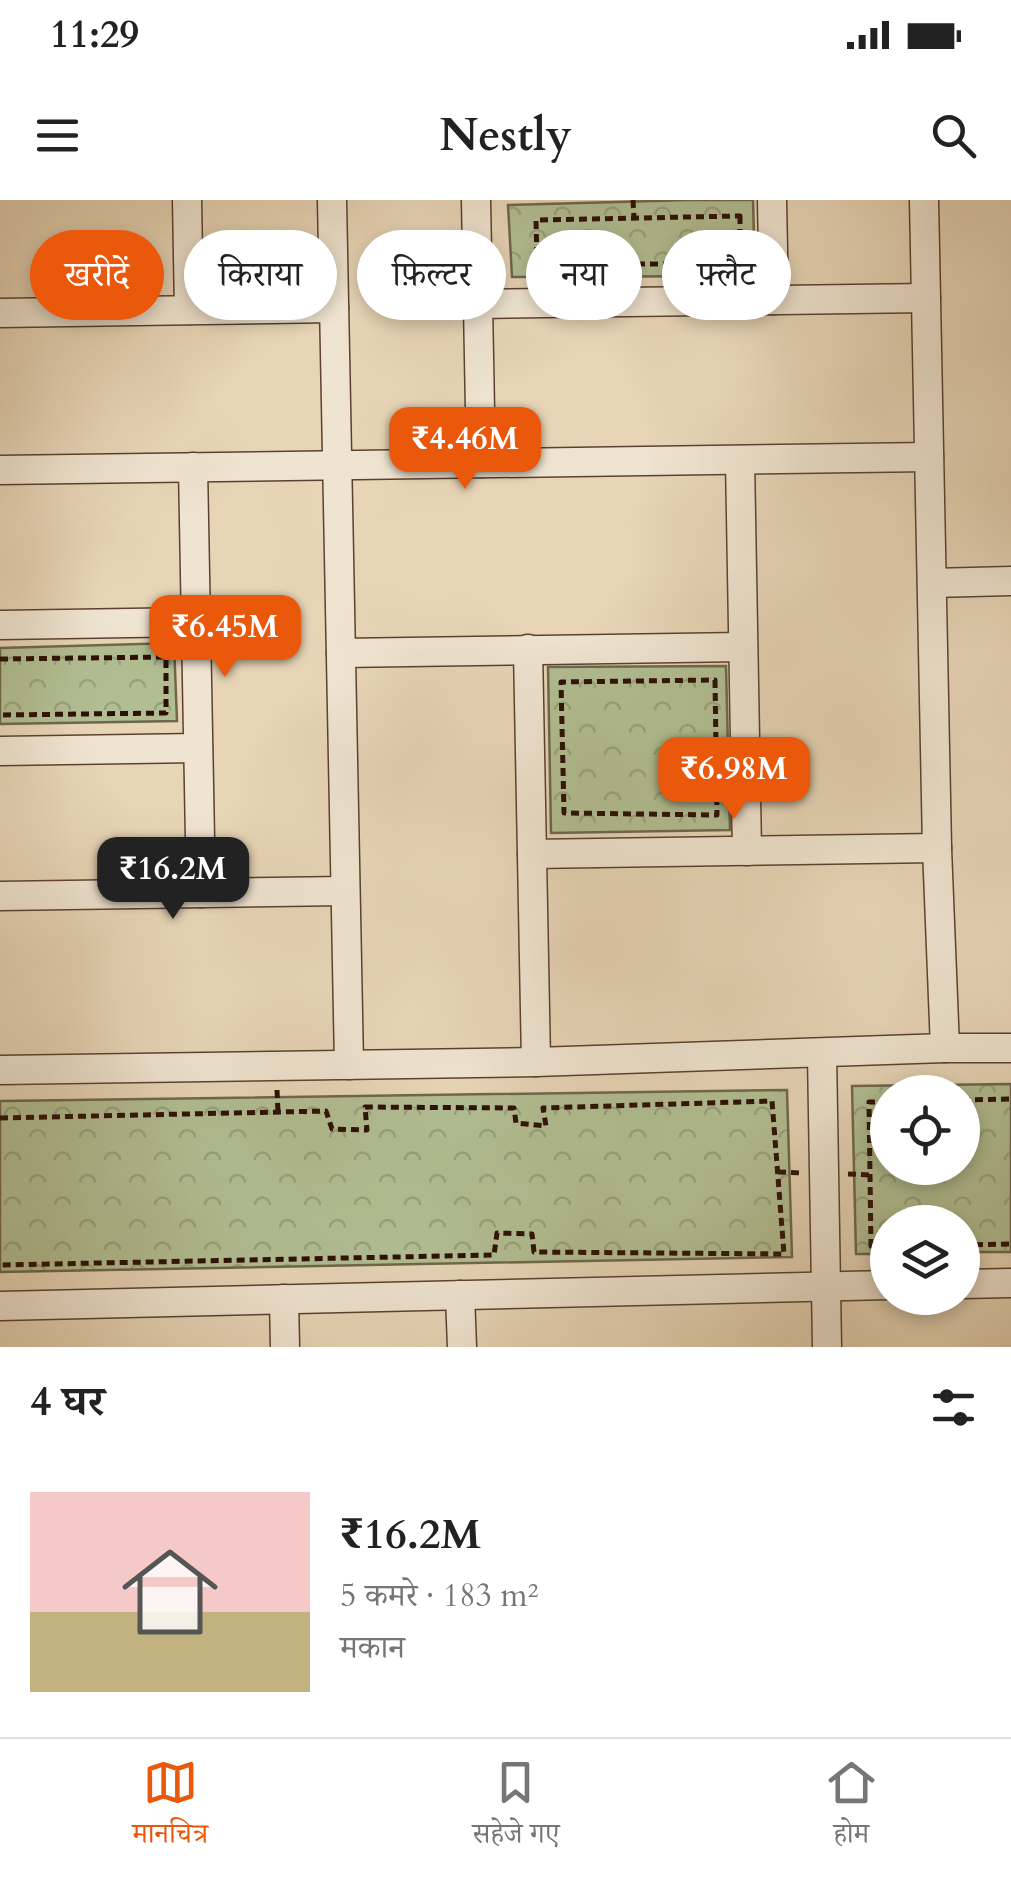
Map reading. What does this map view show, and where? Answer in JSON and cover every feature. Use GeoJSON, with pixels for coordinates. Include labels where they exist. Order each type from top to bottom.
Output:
{"type":"FeatureCollection","features":[{"type":"Feature","properties":{"kind":"street"},"geometry":{"type":"LineString","coordinates":[[187,200],[188,230]]}},
{"type":"Feature","properties":{"kind":"street"},"geometry":{"type":"LineString","coordinates":[[332,200],[333,230]]}},
{"type":"Feature","properties":{"kind":"street"},"geometry":{"type":"LineString","coordinates":[[476,200],[477,230]]}},
{"type":"Feature","properties":{"kind":"street"},"geometry":{"type":"LineString","coordinates":[[772,200],[773,230]]}},
{"type":"Feature","properties":{"kind":"street"},"geometry":{"type":"LineString","coordinates":[[924,200],[937,848],[945,1048]]}},
{"type":"Feature","properties":{"kind":"street"},"geometry":{"type":"LineString","coordinates":[[791,300],[926,298]]}},
{"type":"Feature","properties":{"kind":"street"},"geometry":{"type":"LineString","coordinates":[[506,304],[662,302]]}},
{"type":"Feature","properties":{"kind":"street"},"geometry":{"type":"LineString","coordinates":[[0,313],[184,310]]}},
{"type":"Feature","properties":{"kind":"street"},"geometry":{"type":"LineString","coordinates":[[334,320],[349,1064]]}},
{"type":"Feature","properties":{"kind":"street"},"geometry":{"type":"LineString","coordinates":[[478,320],[481,463]]}},
{"type":"Feature","properties":{"kind":"street"},"geometry":{"type":"LineString","coordinates":[[0,470],[929,457]]}},
{"type":"Feature","properties":{"kind":"street"},"geometry":{"type":"LineString","coordinates":[[740,460],[747,850]]}},
{"type":"Feature","properties":{"kind":"street"},"geometry":{"type":"LineString","coordinates":[[193,467],[201,893]]}},
{"type":"Feature","properties":{"kind":"street"},"geometry":{"type":"LineString","coordinates":[[932,583],[1011,582]]}},
{"type":"Feature","properties":{"kind":"street"},"geometry":{"type":"LineString","coordinates":[[0,625],[196,622]]}},
{"type":"Feature","properties":{"kind":"street"},"geometry":{"type":"LineString","coordinates":[[341,652],[743,647]]}},
{"type":"Feature","properties":{"kind":"street"},"geometry":{"type":"LineString","coordinates":[[528,650],[536,1062]]}},
{"type":"Feature","properties":{"kind":"street"},"geometry":{"type":"LineString","coordinates":[[0,750],[198,748]]}},
{"type":"Feature","properties":{"kind":"street"},"geometry":{"type":"LineString","coordinates":[[532,854],[937,848]]}},
{"type":"Feature","properties":{"kind":"street"},"geometry":{"type":"LineString","coordinates":[[0,896],[346,891]]}},
{"type":"Feature","properties":{"kind":"street"},"geometry":{"type":"LineString","coordinates":[[0,1070],[536,1062],[1011,1048]]}},
{"type":"Feature","properties":{"kind":"street"},"geometry":{"type":"LineString","coordinates":[[822,1054],[827,1347]]}},
{"type":"Feature","properties":{"kind":"street"},"geometry":{"type":"LineString","coordinates":[[980,1283],[1011,1282]]}},
{"type":"Feature","properties":{"kind":"street"},"geometry":{"type":"LineString","coordinates":[[0,1306],[870,1286]]}},
{"type":"Feature","properties":{"kind":"street"},"geometry":{"type":"LineString","coordinates":[[460,1295],[462,1347]]}},
{"type":"Feature","properties":{"kind":"street"},"geometry":{"type":"LineString","coordinates":[[284,1300],[285,1347]]}},
{"type":"Feature","properties":{"kind":"path"},"geometry":{"type":"LineString","coordinates":[[633,200],[634,218]]}},
{"type":"Feature","properties":{"kind":"path"},"geometry":{"type":"LineString","coordinates":[[740,216],[740,264],[537,264],[536,220],[634,218],[740,216]]}},
{"type":"Feature","properties":{"kind":"path"},"geometry":{"type":"LineString","coordinates":[[0,659],[166,656],[166,713],[0,714]]}},
{"type":"Feature","properties":{"kind":"path"},"geometry":{"type":"LineString","coordinates":[[714,680],[716,815],[564,813],[561,682],[714,680]]}},
{"type":"Feature","properties":{"kind":"path"},"geometry":{"type":"LineString","coordinates":[[980,1100],[1011,1099]]}},
{"type":"Feature","properties":{"kind":"path"},"geometry":{"type":"LineString","coordinates":[[0,1118],[326,1111],[332,1128],[367,1130],[365,1107],[514,1108],[516,1123],[546,1126],[543,1108],[772,1102],[784,1254],[534,1252],[532,1234],[497,1232],[494,1255],[0,1265]]}},
{"type":"Feature","properties":{"kind":"path"},"geometry":{"type":"LineString","coordinates":[[870,1102],[870,1150]]}},
{"type":"Feature","properties":{"kind":"path"},"geometry":{"type":"LineString","coordinates":[[980,1245],[1011,1244]]}},
{"type":"Feature","properties":{"kind":"green space"},"geometry":{"type":"Polygon","coordinates":[[[753,200],[754,230],[662,230],[662,276],[642,276],[642,230],[526,230],[526,277],[512,277],[508,205],[753,200]]]}},
{"type":"Feature","properties":{"kind":"green space"},"geometry":{"type":"Polygon","coordinates":[[[174,643],[177,721],[0,724],[0,648],[174,643]]]}},
{"type":"Feature","properties":{"kind":"green space"},"geometry":{"type":"Polygon","coordinates":[[[726,666],[730,830],[551,833],[548,667],[726,666]]]}},
{"type":"Feature","properties":{"kind":"green space"},"geometry":{"type":"Polygon","coordinates":[[[980,1084],[1011,1084],[1011,1252],[980,1252],[980,1205],[870,1205],[870,1254],[856,1254],[852,1086],[870,1086],[870,1185],[980,1185],[980,1084]]]}},
{"type":"Feature","properties":{"kind":"green space"},"geometry":{"type":"Polygon","coordinates":[[[787,1090],[792,1257],[0,1272],[0,1101],[787,1090]]]}}]}
